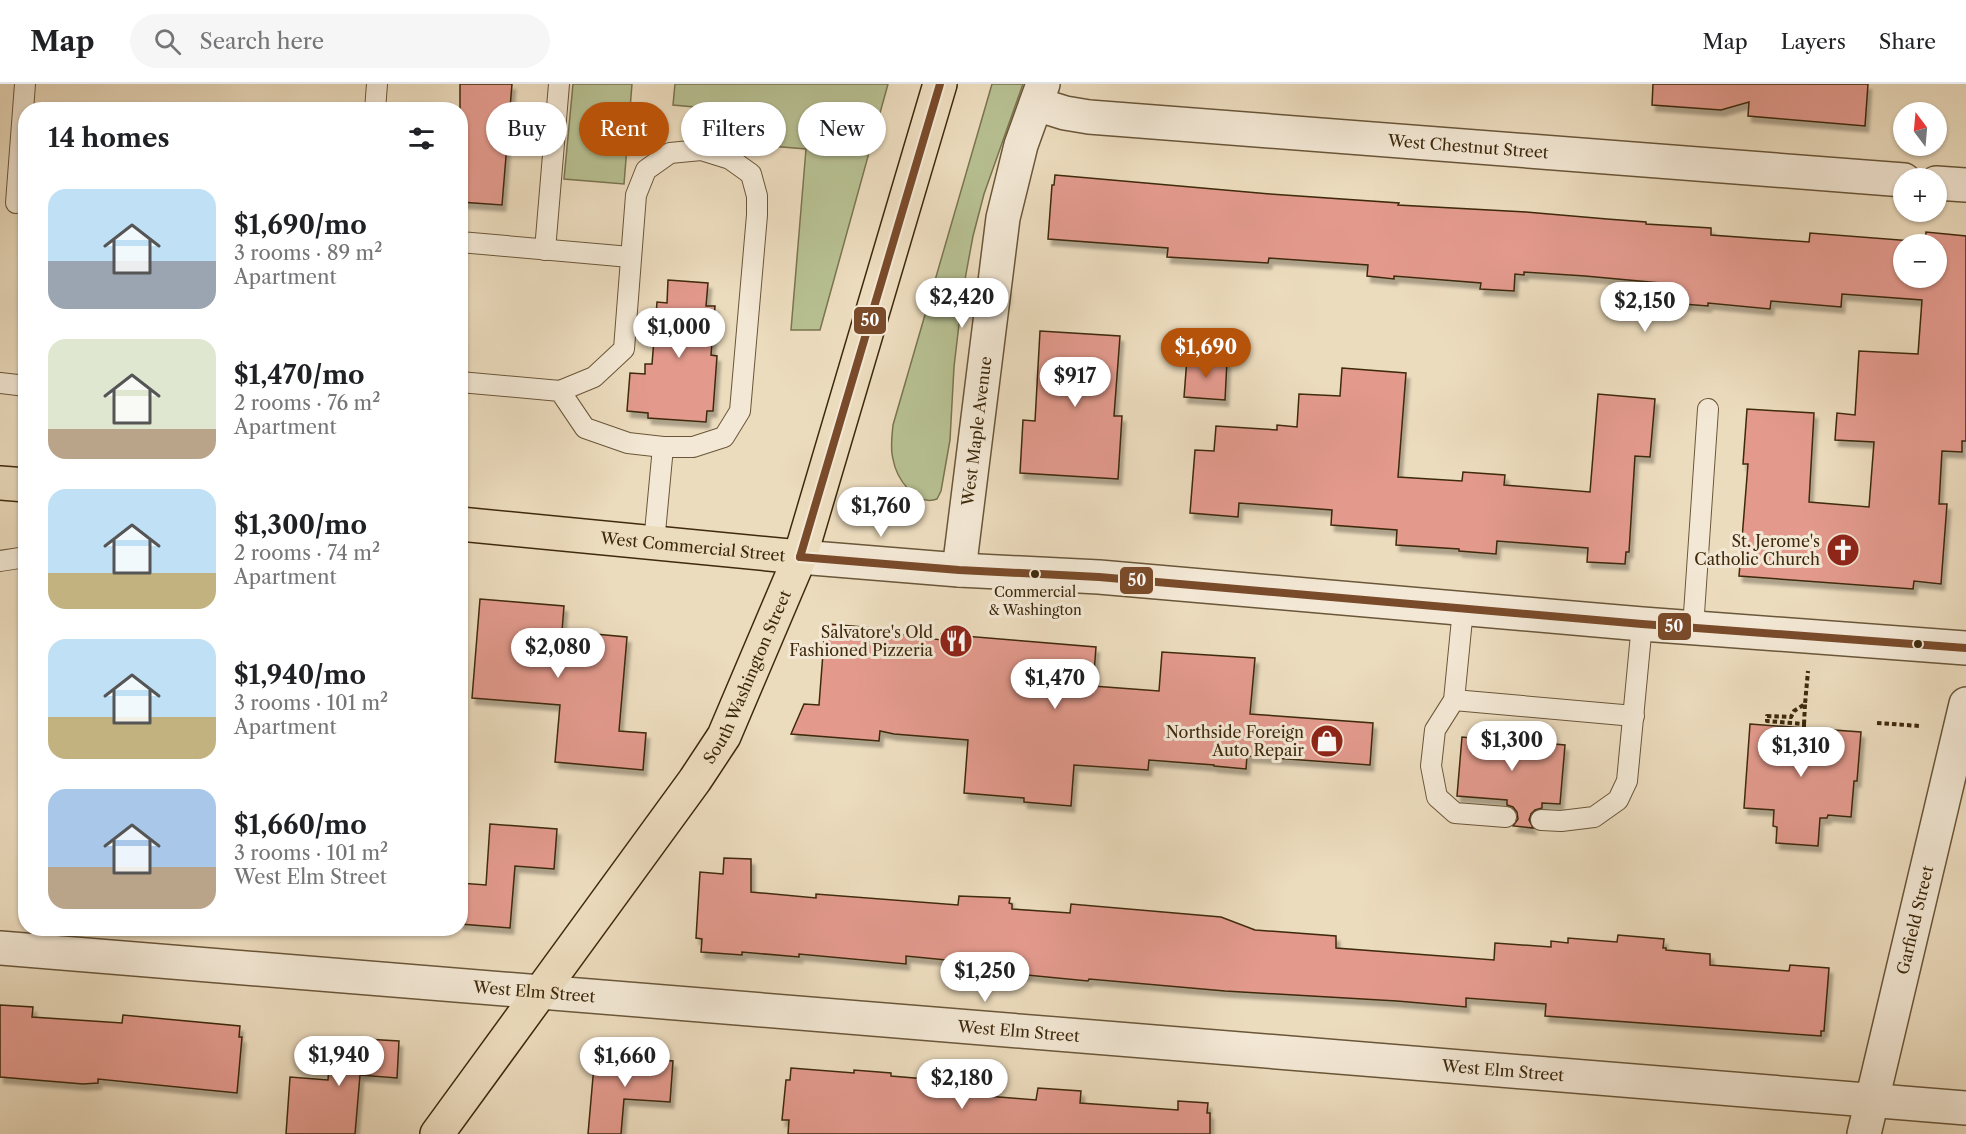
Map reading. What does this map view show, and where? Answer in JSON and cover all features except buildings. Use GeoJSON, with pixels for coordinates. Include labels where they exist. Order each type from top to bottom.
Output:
{"type":"FeatureCollection","features":[{"type":"Feature","properties":{"kind":"main road","name":"South Washington Street"},"geometry":{"type":"LineString","coordinates":[[437,1134],[695,780],[724,736],[800,557],[940,84]]}},
{"type":"Feature","properties":{"kind":"main road"},"geometry":{"type":"LineString","coordinates":[[0,483],[18,484]]}},
{"type":"Feature","properties":{"kind":"main road","name":"West Commercial Street"},"geometry":{"type":"LineString","coordinates":[[468,525],[800,557]]}},
{"type":"Feature","properties":{"kind":"street","name":"West Chestnut Street"},"geometry":{"type":"LineString","coordinates":[[1039,94],[1065,113],[1089,117],[1893,179]]}},
{"type":"Feature","properties":{"kind":"street","name":"West Maple Avenue"},"geometry":{"type":"LineString","coordinates":[[959,570],[1003,218],[1021,146],[1039,94]]}},
{"type":"Feature","properties":{"kind":"street"},"geometry":{"type":"LineString","coordinates":[[1947,184],[1966,185]]}},
{"type":"Feature","properties":{"kind":"street","name":"West Commercial Street"},"geometry":{"type":"LineString","coordinates":[[800,557],[959,570],[1118,578],[1642,624],[1966,648]]}},
{"type":"Feature","properties":{"kind":"street","name":"Garfield Street"},"geometry":{"type":"LineString","coordinates":[[1864,1134],[1966,704]]}},
{"type":"Feature","properties":{"kind":"street","name":"West Elm Street"},"geometry":{"type":"LineString","coordinates":[[0,948],[1966,1108]]}},
{"type":"Feature","properties":{"kind":"lane"},"geometry":{"type":"LineString","coordinates":[[23,102],[25,84]]}},
{"type":"Feature","properties":{"kind":"lane"},"geometry":{"type":"LineString","coordinates":[[376,102],[377,84]]}},
{"type":"Feature","properties":{"kind":"lane"},"geometry":{"type":"LineString","coordinates":[[545,250],[559,84]]}},
{"type":"Feature","properties":{"kind":"lane"},"geometry":{"type":"LineString","coordinates":[[468,383],[560,391],[594,377],[624,349],[636,195],[646,170],[670,153],[701,150],[730,159],[752,174],[757,196],[757,215],[740,411],[724,437],[693,447],[663,447],[628,443],[585,428],[560,391]]}},
{"type":"Feature","properties":{"kind":"lane"},"geometry":{"type":"LineString","coordinates":[[14,202],[18,159]]}},
{"type":"Feature","properties":{"kind":"lane"},"geometry":{"type":"LineString","coordinates":[[468,243],[630,257]]}},
{"type":"Feature","properties":{"kind":"lane"},"geometry":{"type":"LineString","coordinates":[[0,384],[18,385]]}},
{"type":"Feature","properties":{"kind":"lane"},"geometry":{"type":"LineString","coordinates":[[1693,628],[1708,409]]}},
{"type":"Feature","properties":{"kind":"lane"},"geometry":{"type":"LineString","coordinates":[[654,543],[663,447]]}},
{"type":"Feature","properties":{"kind":"lane"},"geometry":{"type":"LineString","coordinates":[[0,561],[18,558]]}},
{"type":"Feature","properties":{"kind":"lane"},"geometry":{"type":"LineString","coordinates":[[1463,609],[1454,700],[1435,730],[1431,766],[1437,797],[1455,813],[1506,817]]}},
{"type":"Feature","properties":{"kind":"lane"},"geometry":{"type":"LineString","coordinates":[[1541,820],[1561,821],[1594,817],[1618,800],[1627,781],[1642,624]]}},
{"type":"Feature","properties":{"kind":"lane"},"geometry":{"type":"LineString","coordinates":[[1454,700],[1634,716]]}},
{"type":"Feature","properties":{"kind":"path"},"geometry":{"type":"LineString","coordinates":[[1804,704],[1794,711],[1791,717],[1767,716],[1767,721],[1804,726],[1808,667]]}},
{"type":"Feature","properties":{"kind":"path"},"geometry":{"type":"LineString","coordinates":[[1877,723],[1920,726]]}},
{"type":"Feature","properties":{"kind":"green space"},"geometry":{"type":"Polygon","coordinates":[[[573,84],[632,84],[631,102],[579,102],[579,156],[626,156],[624,184],[564,179],[573,84]]]}},
{"type":"Feature","properties":{"kind":"green space"},"geometry":{"type":"Polygon","coordinates":[[[675,84],[888,84],[883,102],[798,102],[798,148],[786,147],[786,102],[681,102],[681,106],[673,105],[675,84]]]}},
{"type":"Feature","properties":{"kind":"green space"},"geometry":{"type":"Polygon","coordinates":[[[992,84],[1023,84],[984,194],[973,236],[963,290],[954,367],[950,440],[941,491],[937,499],[921,499],[908,489],[898,474],[892,451],[893,425],[992,84]]]}},
{"type":"Feature","properties":{"kind":"green space"},"geometry":{"type":"Polygon","coordinates":[[[805,156],[868,156],[820,330],[791,330],[805,156]]]}},
{"type":"Feature","properties":{"kind":"transit line","name":"50"},"geometry":{"type":"LineString","coordinates":[[800,557],[940,84]]}},
{"type":"Feature","properties":{"kind":"transit line","name":"50"},"geometry":{"type":"LineString","coordinates":[[800,557],[959,570],[1099,577],[1642,624],[1966,648]]}},
{"type":"Feature","properties":{"kind":"place","name":"St. Jerome's Catholic Church"},"geometry":{"type":"Point","coordinates":[1843,550]}},
{"type":"Feature","properties":{"kind":"place","name":"Commercial & Washington"},"geometry":{"type":"Point","coordinates":[1035,574]}},
{"type":"Feature","properties":{"kind":"place","name":"Salvatore's Old Fashioned Pizzeria"},"geometry":{"type":"Point","coordinates":[956,641]}},
{"type":"Feature","properties":{"kind":"place","name":"Northside Foreign Auto Repair"},"geometry":{"type":"Point","coordinates":[1327,741]}}]}
